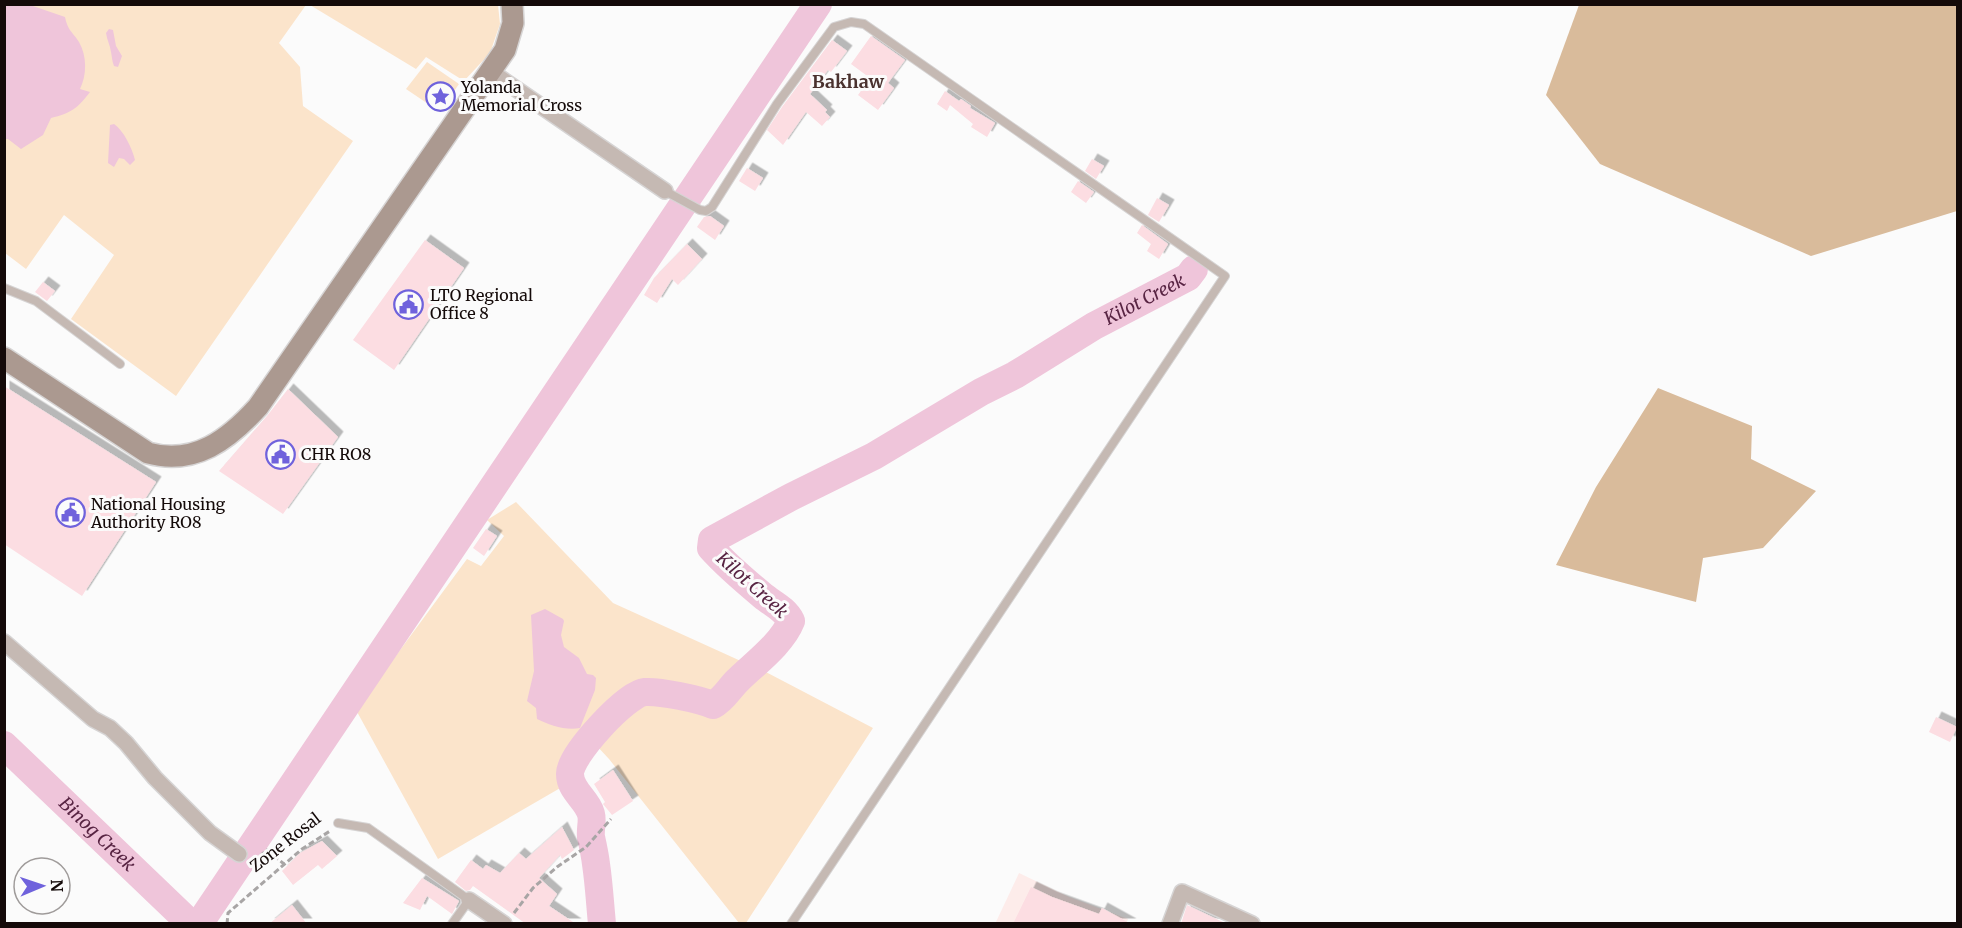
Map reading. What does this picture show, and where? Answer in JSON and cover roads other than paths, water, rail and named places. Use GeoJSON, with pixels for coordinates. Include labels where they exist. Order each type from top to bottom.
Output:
{"type":"FeatureCollection","features":[{"type":"Feature","properties":{"kind":"street"},"geometry":{"type":"LineString","coordinates":[[4,358],[148,453],[162,457],[191,454],[215,444],[241,426],[258,407],[505,50],[513,23],[512,4]]}},
{"type":"Feature","properties":{"kind":"street"},"geometry":{"type":"LineString","coordinates":[[490,71],[665,190]]}},
{"type":"Feature","properties":{"kind":"street"},"geometry":{"type":"LineString","coordinates":[[4,642],[93,719],[110,728],[126,743],[155,778],[210,833],[239,854]]}},
{"type":"Feature","properties":{"kind":"street"},"geometry":{"type":"LineString","coordinates":[[1170,924],[1182,892],[1252,924]]}},
{"type":"Feature","properties":{"kind":"street","name":"Zone Rosal"},"geometry":{"type":"LineString","coordinates":[[469,900],[508,919]]}},
{"type":"Feature","properties":{"kind":"lane"},"geometry":{"type":"LineString","coordinates":[[665,190],[700,210],[706,211],[712,207],[777,104],[834,27],[851,22],[864,24],[1225,276],[791,924]]}},
{"type":"Feature","properties":{"kind":"lane"},"geometry":{"type":"LineString","coordinates":[[4,288],[36,301],[120,363]]}},
{"type":"Feature","properties":{"kind":"lane","name":"Zone Rosal"},"geometry":{"type":"LineString","coordinates":[[338,823],[368,828],[469,900]]}},
{"type":"Feature","properties":{"kind":"lane"},"geometry":{"type":"LineString","coordinates":[[452,924],[469,900]]}},
{"type":"Feature","properties":{"kind":"waterway"},"geometry":{"type":"LineString","coordinates":[[199,924],[818,4]]}},
{"type":"Feature","properties":{"kind":"waterway","name":"Kilot Creek"},"geometry":{"type":"LineString","coordinates":[[602,924],[595,854],[591,837],[592,819],[589,809],[571,780],[572,765],[600,727],[636,695],[645,692],[660,693],[713,705],[717,703],[774,646],[791,621],[782,610],[717,555],[711,548],[712,540],[791,497],[874,456],[981,392],[1015,375],[1094,326],[1188,277],[1194,269]]}},
{"type":"Feature","properties":{"kind":"waterway","name":"Binog Creek"},"geometry":{"type":"LineString","coordinates":[[4,745],[191,924]]}},
{"type":"Feature","properties":{"kind":"place","name":"Yolanda Memorial Cross"},"geometry":{"type":"Point","coordinates":[440,96]}},
{"type":"Feature","properties":{"kind":"place","name":"LTO Regional Office 8"},"geometry":{"type":"Point","coordinates":[409,304]}},
{"type":"Feature","properties":{"kind":"place","name":"CHR RO8"},"geometry":{"type":"Point","coordinates":[280,454]}},
{"type":"Feature","properties":{"kind":"place","name":"National Housing Authority RO8"},"geometry":{"type":"Point","coordinates":[70,513]}},
{"type":"Feature","properties":{"kind":"district","name":"Bakhaw"},"geometry":{"type":"Point","coordinates":[848,82]}}]}
